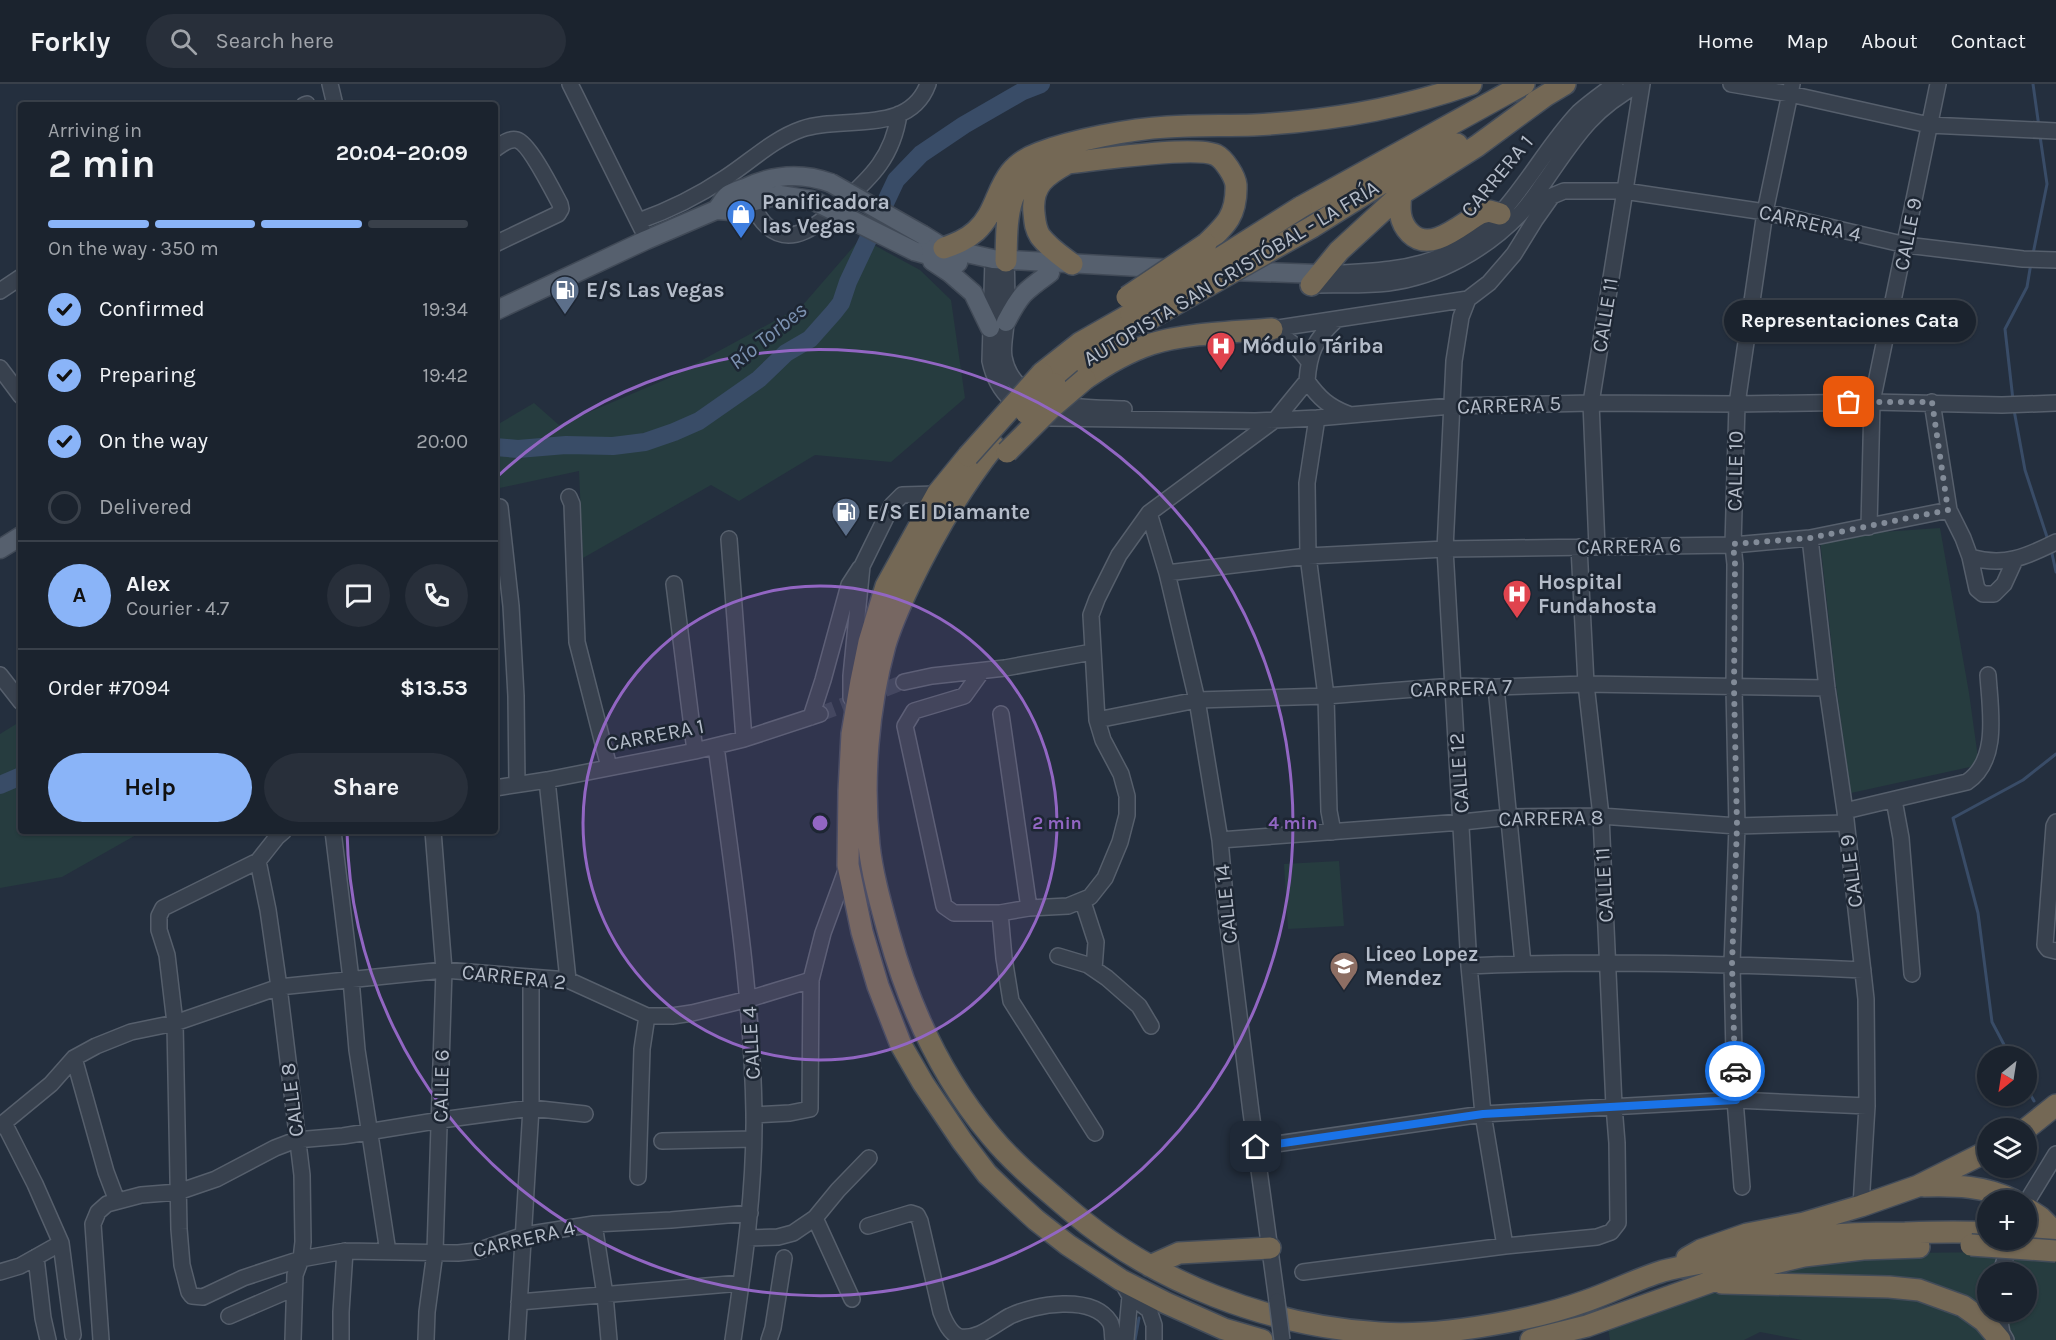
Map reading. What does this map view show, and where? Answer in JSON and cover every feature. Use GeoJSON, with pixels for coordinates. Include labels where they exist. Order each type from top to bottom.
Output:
{"type":"FeatureCollection","features":[{"type":"Feature","properties":{"kind":"highway"},"geometry":{"type":"LineString","coordinates":[[944,248],[963,241],[976,231],[984,221],[1008,173],[1021,161],[1040,153],[1101,136],[1167,127],[1254,125],[1365,113],[1413,103],[1471,84]]}},
{"type":"Feature","properties":{"kind":"highway","name":"AUTOPISTA SAN CRISTÓBAL - LA FRÍA"},"geometry":{"type":"LineString","coordinates":[[1262,1340],[1224,1329],[1126,1288],[1036,1220],[987,1174],[941,1112],[901,1045],[890,1019],[865,941],[848,865],[852,734],[868,642],[886,586],[945,498],[968,456],[1048,378],[1080,343],[1302,207],[1524,84]]}},
{"type":"Feature","properties":{"kind":"highway","name":"AUTOPISTA SAN CRISTÓBAL - LA FRÍA"},"geometry":{"type":"LineString","coordinates":[[1565,84],[1379,185],[1312,227],[1132,312],[1119,334],[1076,365],[1048,378],[1001,449],[945,498],[925,553],[893,621],[885,647],[873,704],[867,795],[869,840],[890,938],[918,1018],[953,1083],[993,1139],[1080,1219],[1111,1242],[1150,1266],[1223,1299],[1263,1312],[1333,1329],[1383,1334],[1441,1332],[1509,1322],[1583,1302],[1661,1272],[1807,1239],[1857,1233],[1976,1237],[2056,1251]]}},
{"type":"Feature","properties":{"kind":"highway"},"geometry":{"type":"LineString","coordinates":[[1315,280],[1339,251],[1401,194],[1477,146],[1545,96]]}},
{"type":"Feature","properties":{"kind":"highway"},"geometry":{"type":"LineString","coordinates":[[1000,265],[1013,195],[1024,178],[1036,170],[1068,163],[1179,152],[1216,155],[1236,181],[1236,202],[1226,224],[1132,312]]}},
{"type":"Feature","properties":{"kind":"highway"},"geometry":{"type":"LineString","coordinates":[[1068,163],[1053,171],[1040,183],[1034,195],[1033,207],[1035,228],[1040,236],[1051,249],[1072,264]]}},
{"type":"Feature","properties":{"kind":"highway"},"geometry":{"type":"LineString","coordinates":[[1000,190],[1000,265]]}},
{"type":"Feature","properties":{"kind":"highway"},"geometry":{"type":"LineString","coordinates":[[1401,194],[1400,217],[1409,232],[1423,241],[1438,238],[1481,213],[1488,211],[1500,214]]}},
{"type":"Feature","properties":{"kind":"highway"},"geometry":{"type":"LineString","coordinates":[[1001,449],[1085,379],[1108,363],[1151,344],[1195,336],[1272,329]]}},
{"type":"Feature","properties":{"kind":"highway"},"geometry":{"type":"LineString","coordinates":[[2037,1120],[2056,1105]]}},
{"type":"Feature","properties":{"kind":"highway"},"geometry":{"type":"LineString","coordinates":[[1661,1272],[1701,1250],[1747,1234],[1804,1223],[1918,1186],[1977,1156]]}},
{"type":"Feature","properties":{"kind":"highway"},"geometry":{"type":"LineString","coordinates":[[1918,1186],[1944,1185],[1988,1190]]}},
{"type":"Feature","properties":{"kind":"highway"},"geometry":{"type":"LineString","coordinates":[[2037,1217],[2055,1233]]}},
{"type":"Feature","properties":{"kind":"highway"},"geometry":{"type":"LineString","coordinates":[[2037,1235],[2055,1233]]}},
{"type":"Feature","properties":{"kind":"highway","name":"AUTOPISTA SAN CRISTÓBAL - LA FRÍA"},"geometry":{"type":"LineString","coordinates":[[1531,1340],[1587,1326],[1657,1299],[1741,1271],[1804,1256],[1976,1237]]}},
{"type":"Feature","properties":{"kind":"highway"},"geometry":{"type":"LineString","coordinates":[[1150,1266],[1179,1253],[1270,1248]]}},
{"type":"Feature","properties":{"kind":"highway"},"geometry":{"type":"LineString","coordinates":[[1709,1282],[1889,1287],[1919,1290],[1963,1306],[1984,1321],[2000,1340]]}},
{"type":"Feature","properties":{"kind":"main road"},"geometry":{"type":"LineString","coordinates":[[716,210],[728,195],[756,182],[787,176],[812,176],[831,183],[944,248],[1000,265]]}},
{"type":"Feature","properties":{"kind":"main road"},"geometry":{"type":"LineString","coordinates":[[498,310],[716,210],[732,211],[751,202],[780,195],[812,200],[918,253],[950,273],[973,293],[998,325],[1026,290],[1050,273]]}},
{"type":"Feature","properties":{"kind":"main road"},"geometry":{"type":"LineString","coordinates":[[918,253],[1050,273],[1315,280]]}},
{"type":"Feature","properties":{"kind":"main road","name":"CARRERA 1"},"geometry":{"type":"LineString","coordinates":[[1000,265],[1072,264],[1315,280]]}},
{"type":"Feature","properties":{"kind":"main road"},"geometry":{"type":"LineString","coordinates":[[0,549],[18,538]]}},
{"type":"Feature","properties":{"kind":"street"},"geometry":{"type":"LineString","coordinates":[[330,84],[336,102]]}},
{"type":"Feature","properties":{"kind":"street"},"geometry":{"type":"LineString","coordinates":[[570,84],[639,221],[646,240]]}},
{"type":"Feature","properties":{"kind":"street"},"geometry":{"type":"LineString","coordinates":[[639,221],[689,200],[723,180],[763,150],[802,129],[840,123],[875,122],[899,114],[914,106],[928,84]]}},
{"type":"Feature","properties":{"kind":"street","name":"CARRERA 1"},"geometry":{"type":"LineString","coordinates":[[1315,280],[1379,272],[1427,262],[1463,246],[1482,233],[1500,214],[1580,112],[1615,84]]}},
{"type":"Feature","properties":{"kind":"street","name":"CARRERA 1"},"geometry":{"type":"LineString","coordinates":[[1315,280],[1389,283],[1426,274],[1467,256],[1521,214],[1582,128],[1597,112],[1618,95],[1641,84]]}},
{"type":"Feature","properties":{"kind":"street","name":"CALLE 11"},"geometry":{"type":"LineString","coordinates":[[1597,547],[1591,403],[1641,84]]}},
{"type":"Feature","properties":{"kind":"street"},"geometry":{"type":"LineString","coordinates":[[1731,84],[1791,89],[1929,125],[2051,130]]}},
{"type":"Feature","properties":{"kind":"street","name":"CALLE 9"},"geometry":{"type":"LineString","coordinates":[[1869,527],[1872,402],[1938,84]]}},
{"type":"Feature","properties":{"kind":"street","name":"CALLE 10"},"geometry":{"type":"LineString","coordinates":[[1742,1187],[1736,1100],[1732,964],[1737,826],[1733,544],[1737,404],[1765,212],[1791,89]]}},
{"type":"Feature","properties":{"kind":"street"},"geometry":{"type":"LineString","coordinates":[[751,202],[765,225],[774,230],[784,234],[798,234],[811,229],[867,182],[892,145],[899,114]]}},
{"type":"Feature","properties":{"kind":"street"},"geometry":{"type":"LineString","coordinates":[[498,146],[514,139],[524,144],[561,209],[558,214],[498,237]]}},
{"type":"Feature","properties":{"kind":"street","name":"CARRERA 4"},"geometry":{"type":"LineString","coordinates":[[1468,299],[1489,284],[1514,254],[1552,195],[1564,191],[1624,191],[1765,212],[1906,245],[2023,259],[2056,260]]}},
{"type":"Feature","properties":{"kind":"street","name":"CARRERA 5"},"geometry":{"type":"LineString","coordinates":[[1000,265],[991,295],[1004,357],[1016,383],[1036,397],[1056,405],[1139,410],[1256,412],[1276,419],[1317,418],[1452,406],[1591,403],[1932,402],[2002,405],[2056,403]]}},
{"type":"Feature","properties":{"kind":"street"},"geometry":{"type":"LineString","coordinates":[[0,291],[18,279]]}},
{"type":"Feature","properties":{"kind":"street"},"geometry":{"type":"LineString","coordinates":[[1272,329],[1468,299]]}},
{"type":"Feature","properties":{"kind":"street","name":"CALLE 12"},"geometry":{"type":"LineString","coordinates":[[1468,299],[1461,317],[1454,361],[1445,549],[1469,966],[1483,1114],[1505,1246]]}},
{"type":"Feature","properties":{"kind":"street"},"geometry":{"type":"LineString","coordinates":[[982,671],[964,696],[914,711],[905,726],[945,906],[954,914],[1000,913],[1029,908],[1068,906],[1083,902],[1090,897],[1104,878],[1120,842],[1127,815],[1127,796],[1121,774],[1103,740],[1097,720],[1090,615],[1119,555],[1149,513],[1276,419],[1307,381],[1314,346],[1336,320]]}},
{"type":"Feature","properties":{"kind":"street"},"geometry":{"type":"LineString","coordinates":[[1272,329],[1293,343],[1309,362]]}},
{"type":"Feature","properties":{"kind":"street"},"geometry":{"type":"LineString","coordinates":[[0,368],[18,392]]}},
{"type":"Feature","properties":{"kind":"street"},"geometry":{"type":"LineString","coordinates":[[1307,381],[1318,397],[1332,408],[1349,415]]}},
{"type":"Feature","properties":{"kind":"street"},"geometry":{"type":"LineString","coordinates":[[1932,402],[1948,510],[1970,557],[1977,589],[1983,594],[1994,594],[2004,584],[2015,560]]}},
{"type":"Feature","properties":{"kind":"street"},"geometry":{"type":"LineString","coordinates":[[1317,418],[1307,483],[1308,556],[1326,696],[1329,811],[1333,832]]}},
{"type":"Feature","properties":{"kind":"street"},"geometry":{"type":"LineString","coordinates":[[852,734],[851,676],[862,566],[892,505],[902,495],[945,498]]}},
{"type":"Feature","properties":{"kind":"street"},"geometry":{"type":"LineString","coordinates":[[569,497],[572,504],[577,642],[609,767]]}},
{"type":"Feature","properties":{"kind":"street"},"geometry":{"type":"LineString","coordinates":[[500,507],[511,606],[516,696],[517,784]]}},
{"type":"Feature","properties":{"kind":"street","name":"CARRERA 6"},"geometry":{"type":"LineString","coordinates":[[1167,573],[1308,556],[1445,549],[1733,544],[1810,538],[1948,510]]}},
{"type":"Feature","properties":{"kind":"street","name":"CALLE 14"},"geometry":{"type":"LineString","coordinates":[[1149,513],[1167,573],[1197,700],[1220,840],[1230,940],[1282,1340]]}},
{"type":"Feature","properties":{"kind":"street","name":"CALLE 9"},"geometry":{"type":"LineString","coordinates":[[1810,538],[1863,970],[1867,1023],[1867,1106],[1861,1206]]}},
{"type":"Feature","properties":{"kind":"street"},"geometry":{"type":"LineString","coordinates":[[729,539],[744,739]]}},
{"type":"Feature","properties":{"kind":"street"},"geometry":{"type":"LineString","coordinates":[[1970,557],[1983,561],[2015,560],[2051,545]]}},
{"type":"Feature","properties":{"kind":"street","name":"CALLE 11"},"geometry":{"type":"LineString","coordinates":[[1505,1246],[1597,1237],[1611,1232],[1618,1223],[1617,1143],[1601,816],[1586,684],[1579,547]]}},
{"type":"Feature","properties":{"kind":"street","name":"CARRERA 1"},"geometry":{"type":"LineString","coordinates":[[498,787],[695,751],[744,739],[816,715],[823,680],[849,585],[862,566]]}},
{"type":"Feature","properties":{"kind":"street"},"geometry":{"type":"LineString","coordinates":[[674,584],[695,751]]}},
{"type":"Feature","properties":{"kind":"street"},"geometry":{"type":"LineString","coordinates":[[904,682],[1092,652]]}},
{"type":"Feature","properties":{"kind":"street"},"geometry":{"type":"LineString","coordinates":[[0,675],[18,698]]}},
{"type":"Feature","properties":{"kind":"street","name":"CARRERA 8"},"geometry":{"type":"LineString","coordinates":[[1220,840],[1510,817],[1601,816],[1737,826],[1845,817],[1894,800],[1967,782],[1977,775],[1986,761],[1991,728],[1988,675]]}},
{"type":"Feature","properties":{"kind":"street","name":"CARRERA 7"},"geometry":{"type":"LineString","coordinates":[[1097,720],[1197,700],[1326,696],[1453,686],[1586,684],[1827,688]]}},
{"type":"Feature","properties":{"kind":"street"},"geometry":{"type":"LineString","coordinates":[[1496,687],[1523,964]]}},
{"type":"Feature","properties":{"kind":"street"},"geometry":{"type":"LineString","coordinates":[[1001,714],[1029,908]]}},
{"type":"Feature","properties":{"kind":"street","name":"CALLE 4"},"geometry":{"type":"LineString","coordinates":[[716,746],[749,999],[754,1115],[750,1213],[733,1340]]}},
{"type":"Feature","properties":{"kind":"street"},"geometry":{"type":"LineString","coordinates":[[547,780],[568,980]]}},
{"type":"Feature","properties":{"kind":"street"},"geometry":{"type":"LineString","coordinates":[[1894,800],[1901,838],[1912,974]]}},
{"type":"Feature","properties":{"kind":"street"},"geometry":{"type":"LineString","coordinates":[[2056,822],[2045,945],[2048,949],[2056,951]]}},
{"type":"Feature","properties":{"kind":"street"},"geometry":{"type":"LineString","coordinates":[[178,1192],[175,1023],[167,955],[159,930],[159,916],[163,908],[258,861],[280,834]]}},
{"type":"Feature","properties":{"kind":"street"},"geometry":{"type":"LineString","coordinates":[[333,834],[357,1050],[388,1252]]}},
{"type":"Feature","properties":{"kind":"street","name":"CALLE 6"},"geometry":{"type":"LineString","coordinates":[[426,1340],[427,1312],[435,1252],[444,970],[433,834]]}},
{"type":"Feature","properties":{"kind":"street","name":"CALLE 8"},"geometry":{"type":"LineString","coordinates":[[258,861],[268,910],[279,987],[302,1176],[301,1259],[295,1275],[293,1340]]}},
{"type":"Feature","properties":{"kind":"street"},"geometry":{"type":"LineString","coordinates":[[754,1115],[790,1113],[810,1109],[811,980],[823,933],[848,865]]}},
{"type":"Feature","properties":{"kind":"street"},"geometry":{"type":"LineString","coordinates":[[1083,902],[1096,942],[1094,969]]}},
{"type":"Feature","properties":{"kind":"street"},"geometry":{"type":"LineString","coordinates":[[1000,913],[1011,1001],[1095,1133]]}},
{"type":"Feature","properties":{"kind":"street"},"geometry":{"type":"LineString","coordinates":[[1059,956],[1088,965],[1107,978],[1139,1006],[1151,1026]]}},
{"type":"Feature","properties":{"kind":"street"},"geometry":{"type":"LineString","coordinates":[[1469,966],[1608,963],[1732,964],[1863,970]]}},
{"type":"Feature","properties":{"kind":"street","name":"CARRERA 2"},"geometry":{"type":"LineString","coordinates":[[74,1058],[114,1037],[175,1023],[279,987],[351,979],[444,970],[568,980],[647,1016],[692,1013],[811,980]]}},
{"type":"Feature","properties":{"kind":"street"},"geometry":{"type":"LineString","coordinates":[[517,1340],[531,1108],[531,977]]}},
{"type":"Feature","properties":{"kind":"street"},"geometry":{"type":"LineString","coordinates":[[638,1177],[642,1049],[647,1016]]}},
{"type":"Feature","properties":{"kind":"street"},"geometry":{"type":"LineString","coordinates":[[73,1335],[61,1243],[35,1184],[2,1124],[51,1084],[74,1058]]}},
{"type":"Feature","properties":{"kind":"street"},"geometry":{"type":"LineString","coordinates":[[74,1058],[106,1172],[117,1201]]}},
{"type":"Feature","properties":{"kind":"street"},"geometry":{"type":"LineString","coordinates":[[1256,1147],[1483,1114],[1736,1100],[1867,1106]]}},
{"type":"Feature","properties":{"kind":"street"},"geometry":{"type":"LineString","coordinates":[[100,1340],[93,1224],[98,1212],[107,1204],[141,1195],[178,1192],[216,1179],[274,1148],[296,1140],[369,1133],[441,1120],[531,1108],[585,1113]]}},
{"type":"Feature","properties":{"kind":"street"},"geometry":{"type":"LineString","coordinates":[[662,1141],[753,1139]]}},
{"type":"Feature","properties":{"kind":"street"},"geometry":{"type":"LineString","coordinates":[[2034,1190],[2056,1154]]}},
{"type":"Feature","properties":{"kind":"street"},"geometry":{"type":"LineString","coordinates":[[747,1238],[778,1237],[793,1233],[815,1218],[869,1158]]}},
{"type":"Feature","properties":{"kind":"street","name":"CARRERA 4"},"geometry":{"type":"LineString","coordinates":[[178,1192],[182,1265],[189,1292],[192,1296],[197,1297],[203,1297],[243,1278],[301,1259],[345,1251],[477,1251],[524,1235],[594,1224],[750,1213]]}},
{"type":"Feature","properties":{"kind":"street"},"geometry":{"type":"LineString","coordinates":[[868,1226],[911,1213],[917,1215],[945,1324],[961,1338],[974,1338],[1011,1316],[1052,1303],[1083,1306],[1103,1314],[1112,1324],[1113,1340]]}},
{"type":"Feature","properties":{"kind":"street"},"geometry":{"type":"LineString","coordinates":[[815,1218],[852,1299]]}},
{"type":"Feature","properties":{"kind":"street"},"geometry":{"type":"LineString","coordinates":[[594,1224],[605,1295],[609,1340]]}},
{"type":"Feature","properties":{"kind":"street"},"geometry":{"type":"LineString","coordinates":[[0,1272],[20,1266],[61,1243]]}},
{"type":"Feature","properties":{"kind":"street"},"geometry":{"type":"LineString","coordinates":[[1303,1272],[1505,1246]]}},
{"type":"Feature","properties":{"kind":"street"},"geometry":{"type":"LineString","coordinates":[[341,1340],[345,1251]]}},
{"type":"Feature","properties":{"kind":"street"},"geometry":{"type":"LineString","coordinates":[[36,1257],[43,1318],[48,1340]]}},
{"type":"Feature","properties":{"kind":"street"},"geometry":{"type":"LineString","coordinates":[[769,1340],[784,1258]]}},
{"type":"Feature","properties":{"kind":"street"},"geometry":{"type":"LineString","coordinates":[[519,1302],[741,1283]]}},
{"type":"Feature","properties":{"kind":"street"},"geometry":{"type":"LineString","coordinates":[[229,1316],[294,1288]]}},
{"type":"Feature","properties":{"kind":"street"},"geometry":{"type":"LineString","coordinates":[[1126,1288],[1126,1340]]}},
{"type":"Feature","properties":{"kind":"street"},"geometry":{"type":"LineString","coordinates":[[1126,1288],[1149,1310],[1154,1325],[1154,1340]]}},
{"type":"Feature","properties":{"kind":"street"},"geometry":{"type":"LineString","coordinates":[[2000,1322],[2006,1340]]}},
{"type":"Feature","properties":{"kind":"green space"},"geometry":{"type":"Polygon","coordinates":[[[861,238],[920,270],[951,300],[965,398],[891,462],[815,455],[739,501],[711,485],[583,558],[579,471],[498,488],[498,424],[534,403],[559,425],[669,378],[802,306],[861,238]]]}},
{"type":"Feature","properties":{"kind":"green space"},"geometry":{"type":"Polygon","coordinates":[[[1940,528],[1969,693],[1979,765],[1851,793],[1820,540],[1867,533],[1940,528]]]}},
{"type":"Feature","properties":{"kind":"green space"},"geometry":{"type":"Polygon","coordinates":[[[18,723],[18,834],[138,834],[62,877],[0,888],[0,734],[18,723]]]}},
{"type":"Feature","properties":{"kind":"green space"},"geometry":{"type":"Polygon","coordinates":[[[1339,861],[1344,926],[1288,929],[1284,864],[1339,861]]]}},
{"type":"Feature","properties":{"kind":"green space"},"geometry":{"type":"Polygon","coordinates":[[[2004,1252],[2056,1257],[2056,1340],[1802,1340],[1760,1332],[1744,1340],[1610,1340],[1608,1329],[1693,1296],[1793,1265],[1899,1253],[2004,1252]]]}},
{"type":"Feature","properties":{"kind":"waterway","name":"Río Torbes"},"geometry":{"type":"LineString","coordinates":[[498,447],[518,449],[566,445],[613,446],[645,442],[699,421],[759,379],[786,353],[810,339],[834,312],[841,303],[848,282],[896,180],[921,154],[964,125],[1023,91],[1041,84]]}},
{"type":"Feature","properties":{"kind":"waterway"},"geometry":{"type":"LineString","coordinates":[[2033,84],[2039,127]]}},
{"type":"Feature","properties":{"kind":"waterway"},"geometry":{"type":"LineString","coordinates":[[2033,254],[2047,184],[2040,136]]}},
{"type":"Feature","properties":{"kind":"waterway"},"geometry":{"type":"LineString","coordinates":[[2013,400],[2005,329],[2027,287],[2031,263]]}},
{"type":"Feature","properties":{"kind":"waterway"},"geometry":{"type":"LineString","coordinates":[[2014,410],[2025,470],[2048,540]]}},
{"type":"Feature","properties":{"kind":"waterway"},"geometry":{"type":"LineString","coordinates":[[2051,549],[2056,572]]}},
{"type":"Feature","properties":{"kind":"waterway"},"geometry":{"type":"LineString","coordinates":[[2005,1046],[1992,1022],[1978,913],[1953,818],[2023,780],[2056,754]]}},
{"type":"Feature","properties":{"kind":"waterway","name":"Río Torbes"},"geometry":{"type":"LineString","coordinates":[[0,785],[18,777]]}},
{"type":"Feature","properties":{"kind":"waterway"},"geometry":{"type":"LineString","coordinates":[[1135,1340],[1139,1318]]}},
{"type":"Feature","properties":{"kind":"tunnel"},"geometry":{"type":"LineString","coordinates":[[820,714],[904,682]]}},
{"type":"Feature","properties":{"kind":"way so far"},"geometry":{"type":"LineString","coordinates":[[1735,1071],[1732,964],[1737,826],[1733,544],[1810,538],[1948,510],[1932,402],[1849,402]]}},
{"type":"Feature","properties":{"kind":"place","name":"Panificadora las Vegas"},"geometry":{"type":"Point","coordinates":[741,240]}},
{"type":"Feature","properties":{"kind":"place","name":"E/S Las Vegas"},"geometry":{"type":"Point","coordinates":[565,316]}},
{"type":"Feature","properties":{"kind":"place","name":"Módulo Táriba"},"geometry":{"type":"Point","coordinates":[1221,372]}},
{"type":"Feature","properties":{"kind":"place","name":"Representaciones Cata"},"geometry":{"type":"Point","coordinates":[1849,402]}},
{"type":"Feature","properties":{"kind":"place","name":"E/S El Diamante"},"geometry":{"type":"Point","coordinates":[846,538]}},
{"type":"Feature","properties":{"kind":"place","name":"Hospital Fundahosta"},"geometry":{"type":"Point","coordinates":[1517,620]}},
{"type":"Feature","properties":{"kind":"place","name":"Liceo Lopez Mendez"},"geometry":{"type":"Point","coordinates":[1344,992]}},
{"type":"Feature","properties":{"kind":"route"},"geometry":{"type":"LineString","coordinates":[[1256,1147],[1483,1114],[1736,1100],[1735,1071]]}}]}
